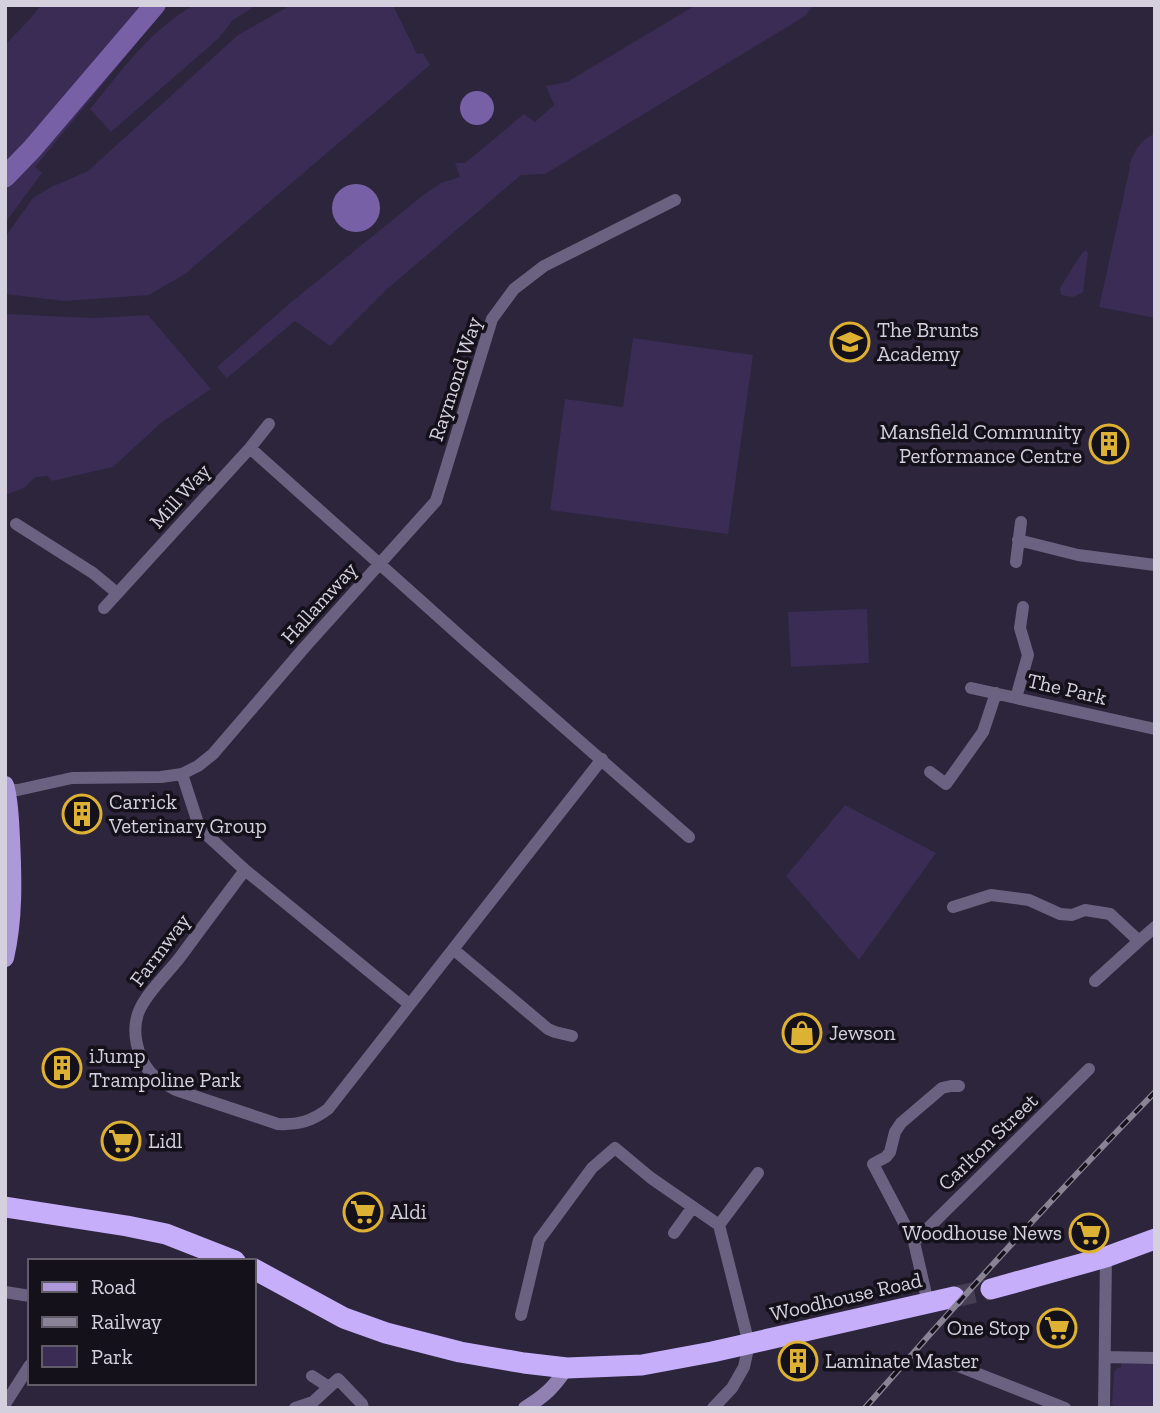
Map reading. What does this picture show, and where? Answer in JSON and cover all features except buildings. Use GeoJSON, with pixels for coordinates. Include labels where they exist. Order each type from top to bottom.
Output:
{"type":"FeatureCollection","features":[{"type":"Feature","properties":{"kind":"highway"},"geometry":{"type":"LineString","coordinates":[[5,1207],[166,1234],[230,1259]]}},
{"type":"Feature","properties":{"kind":"highway"},"geometry":{"type":"LineString","coordinates":[[991,1289],[1106,1257],[1155,1239]]}},
{"type":"Feature","properties":{"kind":"highway","name":"Woodhouse Road"},"geometry":{"type":"LineString","coordinates":[[256,1270],[344,1318],[386,1333],[460,1352],[567,1368],[642,1365],[749,1344],[954,1297]]}},
{"type":"Feature","properties":{"kind":"main road"},"geometry":{"type":"LineString","coordinates":[[5,958],[9,943],[11,825],[6,788]]}},
{"type":"Feature","properties":{"kind":"main road"},"geometry":{"type":"LineString","coordinates":[[525,1408],[554,1387],[567,1368]]}},
{"type":"Feature","properties":{"kind":"street","name":"Raymond Way"},"geometry":{"type":"LineString","coordinates":[[380,565],[436,501],[492,319],[514,289],[544,266],[675,200]]}},
{"type":"Feature","properties":{"kind":"street","name":"Mill Way"},"geometry":{"type":"LineString","coordinates":[[104,608],[270,424]]}},
{"type":"Feature","properties":{"kind":"street"},"geometry":{"type":"LineString","coordinates":[[250,448],[380,565]]}},
{"type":"Feature","properties":{"kind":"street"},"geometry":{"type":"LineString","coordinates":[[1016,562],[1021,522]]}},
{"type":"Feature","properties":{"kind":"street"},"geometry":{"type":"LineString","coordinates":[[16,524],[93,573],[117,593]]}},
{"type":"Feature","properties":{"kind":"street"},"geometry":{"type":"LineString","coordinates":[[1018,540],[1078,555],[1155,565]]}},
{"type":"Feature","properties":{"kind":"street","name":"Hallamway"},"geometry":{"type":"LineString","coordinates":[[6,788],[19,790],[72,778],[161,777],[182,774],[198,766],[213,754],[380,565],[689,836]]}},
{"type":"Feature","properties":{"kind":"street"},"geometry":{"type":"LineString","coordinates":[[1016,698],[1028,655],[1020,628],[1023,607]]}},
{"type":"Feature","properties":{"kind":"street","name":"The Park"},"geometry":{"type":"LineString","coordinates":[[971,688],[1155,729]]}},
{"type":"Feature","properties":{"kind":"street"},"geometry":{"type":"LineString","coordinates":[[930,772],[946,784],[983,732],[996,693]]}},
{"type":"Feature","properties":{"kind":"street","name":"Farmway"},"geometry":{"type":"LineString","coordinates":[[245,870],[139,1011],[136,1040],[149,1072],[176,1090],[278,1124],[305,1123],[328,1109],[602,759]]}},
{"type":"Feature","properties":{"kind":"street"},"geometry":{"type":"LineString","coordinates":[[182,774],[198,823],[208,836],[245,870],[409,1004]]}},
{"type":"Feature","properties":{"kind":"street"},"geometry":{"type":"LineString","coordinates":[[953,907],[991,895],[1028,900],[1060,914],[1072,915],[1085,910],[1110,914],[1139,941]]}},
{"type":"Feature","properties":{"kind":"street"},"geometry":{"type":"LineString","coordinates":[[1095,981],[1155,927]]}},
{"type":"Feature","properties":{"kind":"street"},"geometry":{"type":"LineString","coordinates":[[453,949],[548,1029],[572,1036]]}},
{"type":"Feature","properties":{"kind":"street","name":"Carlton Street"},"geometry":{"type":"LineString","coordinates":[[914,1241],[1089,1069]]}},
{"type":"Feature","properties":{"kind":"street"},"geometry":{"type":"LineString","coordinates":[[929,1303],[914,1241],[873,1164],[890,1152],[895,1132],[901,1123],[943,1088],[960,1086]]}},
{"type":"Feature","properties":{"kind":"street"},"geometry":{"type":"LineString","coordinates":[[521,1315],[539,1240],[592,1168],[615,1148],[651,1178],[719,1225],[749,1344],[744,1367],[732,1388],[713,1408]]}},
{"type":"Feature","properties":{"kind":"street"},"geometry":{"type":"LineString","coordinates":[[719,1225],[758,1173]]}},
{"type":"Feature","properties":{"kind":"street"},"geometry":{"type":"LineString","coordinates":[[674,1233],[692,1208]]}},
{"type":"Feature","properties":{"kind":"street"},"geometry":{"type":"LineString","coordinates":[[1104,1408],[1106,1257]]}},
{"type":"Feature","properties":{"kind":"street"},"geometry":{"type":"LineString","coordinates":[[5,1292],[28,1296]]}},
{"type":"Feature","properties":{"kind":"street"},"geometry":{"type":"LineString","coordinates":[[1105,1357],[1155,1358]]}},
{"type":"Feature","properties":{"kind":"street"},"geometry":{"type":"LineString","coordinates":[[958,1366],[1065,1408]]}},
{"type":"Feature","properties":{"kind":"street"},"geometry":{"type":"LineString","coordinates":[[5,1404],[28,1368]]}},
{"type":"Feature","properties":{"kind":"street"},"geometry":{"type":"LineString","coordinates":[[312,1376],[329,1387]]}},
{"type":"Feature","properties":{"kind":"street"},"geometry":{"type":"LineString","coordinates":[[295,1408],[313,1402],[338,1379],[363,1408]]}},
{"type":"Feature","properties":{"kind":"green space"},"geometry":{"type":"Polygon","coordinates":[[[41,5],[168,5],[35,167],[42,173],[5,223],[5,45],[41,5]]]}},
{"type":"Feature","properties":{"kind":"green space"},"geometry":{"type":"Polygon","coordinates":[[[194,5],[250,5],[252,8],[233,20],[219,38],[111,132],[90,109],[150,39],[194,5]]]}},
{"type":"Feature","properties":{"kind":"green space"},"geometry":{"type":"Polygon","coordinates":[[[291,5],[393,5],[417,54],[423,53],[430,65],[185,274],[149,295],[64,301],[5,294],[5,237],[33,198],[88,171],[238,35],[291,5]]]}},
{"type":"Feature","properties":{"kind":"green space"},"geometry":{"type":"Polygon","coordinates":[[[696,5],[814,5],[805,16],[545,174],[521,175],[386,290],[330,346],[295,321],[227,378],[217,367],[289,304],[422,196],[441,183],[460,177],[455,163],[465,163],[524,114],[535,122],[554,105],[546,86],[567,82],[696,5]]]}},
{"type":"Feature","properties":{"kind":"green space"},"geometry":{"type":"Polygon","coordinates":[[[1155,133],[1155,318],[1099,307],[1129,166],[1138,146],[1155,133]]]}},
{"type":"Feature","properties":{"kind":"green space"},"geometry":{"type":"Polygon","coordinates":[[[1086,250],[1088,253],[1083,292],[1073,297],[1061,295],[1060,288],[1086,250]]]}},
{"type":"Feature","properties":{"kind":"green space"},"geometry":{"type":"Polygon","coordinates":[[[5,314],[94,318],[148,315],[211,389],[162,422],[113,467],[52,481],[48,476],[35,477],[24,488],[5,495],[5,314]]]}},
{"type":"Feature","properties":{"kind":"green space"},"geometry":{"type":"Polygon","coordinates":[[[633,338],[753,355],[728,534],[550,510],[565,399],[623,407],[633,338]]]}},
{"type":"Feature","properties":{"kind":"green space"},"geometry":{"type":"Polygon","coordinates":[[[867,609],[869,663],[791,667],[788,612],[867,609]]]}},
{"type":"Feature","properties":{"kind":"green space"},"geometry":{"type":"Polygon","coordinates":[[[845,805],[936,853],[859,960],[786,876],[845,805]]]}},
{"type":"Feature","properties":{"kind":"green space"},"geometry":{"type":"Polygon","coordinates":[[[1121,1363],[1155,1364],[1155,1408],[1114,1407],[1114,1372],[1121,1367],[1121,1363]]]}},
{"type":"Feature","properties":{"kind":"shaded area"},"geometry":{"type":"Polygon","coordinates":[[[477,91],[489,96],[494,108],[489,120],[477,125],[465,120],[460,108],[465,96],[477,91]]]}},
{"type":"Feature","properties":{"kind":"shaded area"},"geometry":{"type":"Polygon","coordinates":[[[356,184],[373,191],[380,208],[373,225],[356,232],[339,225],[332,208],[339,191],[356,184]]]}},
{"type":"Feature","properties":{"kind":"waterway"},"geometry":{"type":"LineString","coordinates":[[5,177],[155,5]]}},
{"type":"Feature","properties":{"kind":"tunnel"},"geometry":{"type":"LineString","coordinates":[[954,1297],[991,1289]]}},
{"type":"Feature","properties":{"kind":"railway"},"geometry":{"type":"LineString","coordinates":[[865,1408],[1008,1248],[1155,1092]]}},
{"type":"Feature","properties":{"kind":"place","name":"The Brunts Academy"},"geometry":{"type":"Point","coordinates":[850,342]}},
{"type":"Feature","properties":{"kind":"place","name":"Mansfield Community Performance Centre"},"geometry":{"type":"Point","coordinates":[1109,444]}},
{"type":"Feature","properties":{"kind":"place","name":"Carrick Veterinary Group"},"geometry":{"type":"Point","coordinates":[82,814]}},
{"type":"Feature","properties":{"kind":"place","name":"Jewson"},"geometry":{"type":"Point","coordinates":[802,1033]}},
{"type":"Feature","properties":{"kind":"place","name":"iJump Trampoline Park"},"geometry":{"type":"Point","coordinates":[62,1068]}},
{"type":"Feature","properties":{"kind":"place","name":"Lidl"},"geometry":{"type":"Point","coordinates":[121,1141]}},
{"type":"Feature","properties":{"kind":"place","name":"Aldi"},"geometry":{"type":"Point","coordinates":[363,1212]}},
{"type":"Feature","properties":{"kind":"place","name":"Woodhouse News"},"geometry":{"type":"Point","coordinates":[1089,1233]}},
{"type":"Feature","properties":{"kind":"place","name":"One Stop"},"geometry":{"type":"Point","coordinates":[1057,1328]}},
{"type":"Feature","properties":{"kind":"place","name":"Laminate Master"},"geometry":{"type":"Point","coordinates":[798,1361]}}]}
